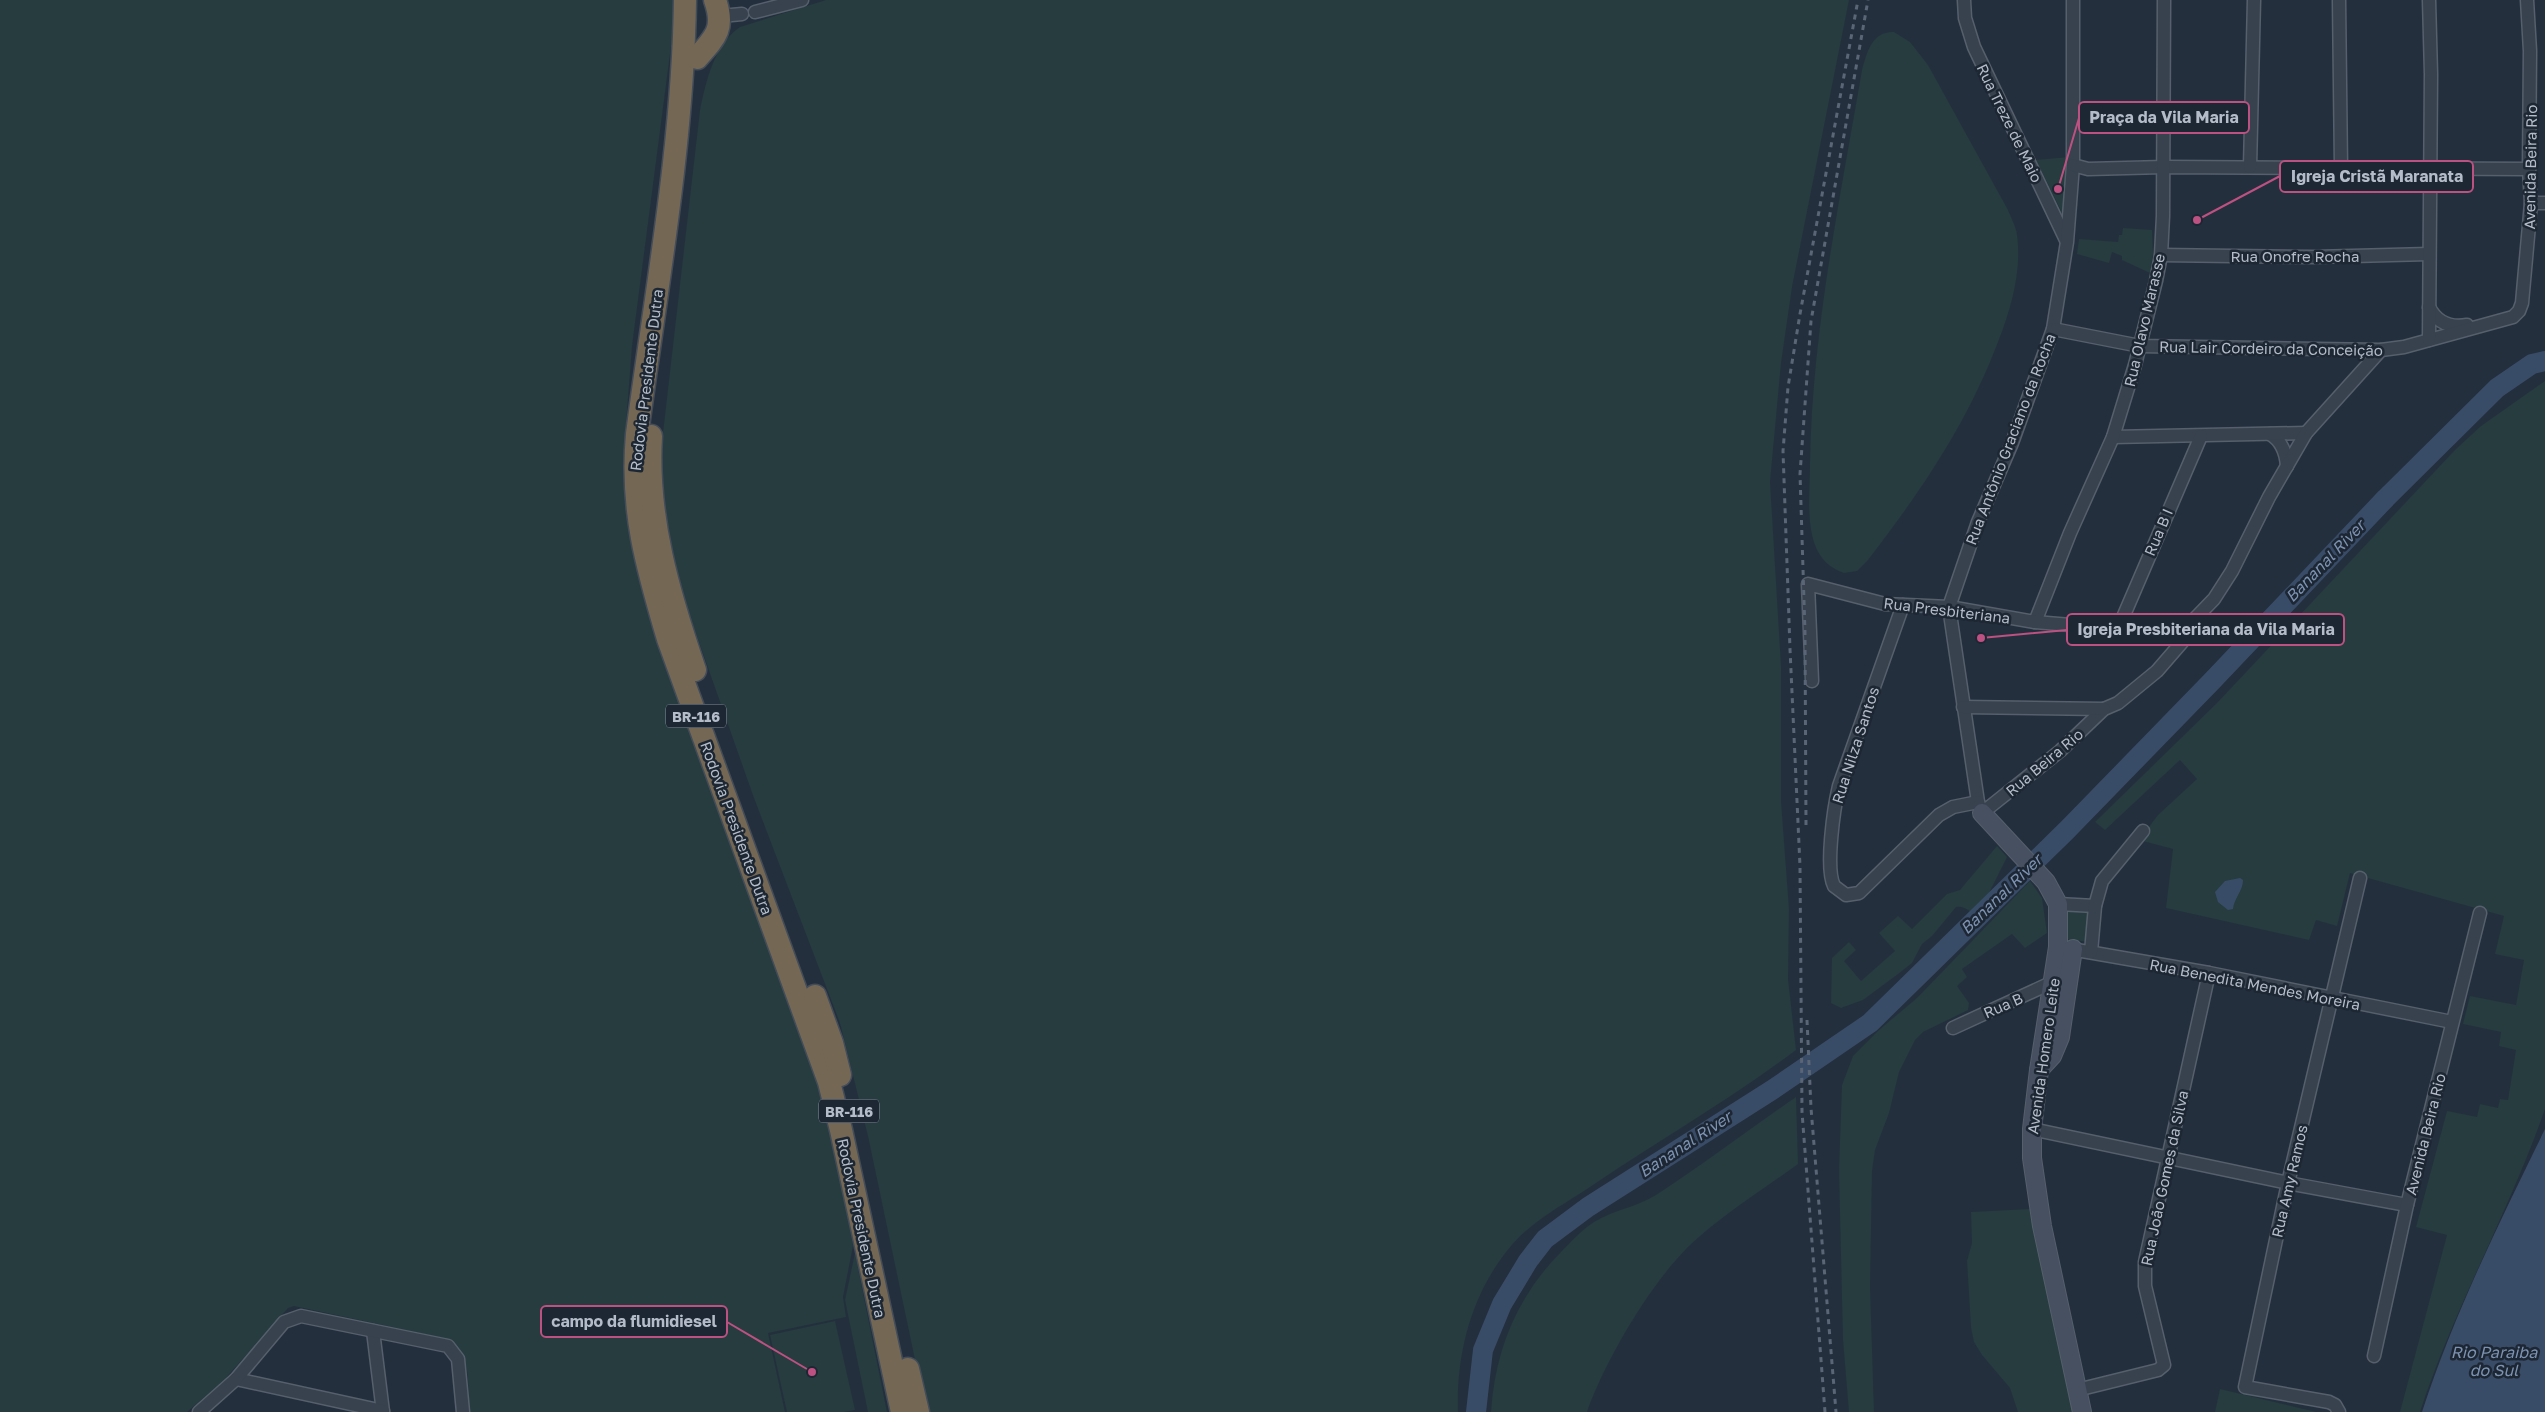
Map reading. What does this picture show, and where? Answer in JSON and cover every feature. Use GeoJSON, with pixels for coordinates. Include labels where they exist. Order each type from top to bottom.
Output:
{"type":"FeatureCollection","features":[{"type":"Feature","properties":{"kind":"highway","name":"Rodovia Presidente Dutra"},"geometry":{"type":"LineString","coordinates":[[685,0],[684,57],[676,146],[636,434],[634,467],[636,505],[646,565],[668,639],[829,1082],[902,1412]]}},
{"type":"Feature","properties":{"kind":"highway","name":"Rodovia Presidente Dutra"},"geometry":{"type":"LineString","coordinates":[[698,0],[697,58],[684,193],[649,460],[656,528],[667,583],[688,649],[747,821],[832,1043],[861,1158],[918,1412]]}},
{"type":"Feature","properties":{"kind":"highway"},"geometry":{"type":"LineString","coordinates":[[697,58],[716,35],[726,10]]}},
{"type":"Feature","properties":{"kind":"street"},"geometry":{"type":"LineString","coordinates":[[755,12],[802,0]]}},
{"type":"Feature","properties":{"kind":"street","name":"Rua Treze de Maio"},"geometry":{"type":"LineString","coordinates":[[1964,0],[1965,18],[1974,47],[2067,242]]}},
{"type":"Feature","properties":{"kind":"street","name":"Rua Antônio Graciano da Rocha"},"geometry":{"type":"LineString","coordinates":[[1980,808],[1963,707],[1950,607],[1978,522],[2012,443],[2053,329],[2067,242],[2073,165],[2073,0]]}},
{"type":"Feature","properties":{"kind":"street","name":"Rua Olavo Marasse"},"geometry":{"type":"LineString","coordinates":[[2035,622],[2070,533],[2113,437],[2140,346],[2161,255],[2164,167],[2162,109],[2164,0]]}},
{"type":"Feature","properties":{"kind":"street"},"geometry":{"type":"LineString","coordinates":[[2250,167],[2254,0]]}},
{"type":"Feature","properties":{"kind":"street"},"geometry":{"type":"LineString","coordinates":[[2339,0],[2341,168]]}},
{"type":"Feature","properties":{"kind":"street"},"geometry":{"type":"LineString","coordinates":[[2429,0],[2431,74],[2429,340]]}},
{"type":"Feature","properties":{"kind":"street","name":"Avenida Beira Rio"},"geometry":{"type":"LineString","coordinates":[[2499,320],[2513,317],[2521,308],[2531,203],[2529,169],[2530,51],[2527,0]]}},
{"type":"Feature","properties":{"kind":"street"},"geometry":{"type":"LineString","coordinates":[[2073,165],[2088,169],[2164,167],[2529,169]]}},
{"type":"Feature","properties":{"kind":"street"},"geometry":{"type":"LineString","coordinates":[[2531,203],[2545,203]]}},
{"type":"Feature","properties":{"kind":"street","name":"Rua Onofre Rocha"},"geometry":{"type":"LineString","coordinates":[[2161,255],[2314,257],[2429,254]]}},
{"type":"Feature","properties":{"kind":"street"},"geometry":{"type":"LineString","coordinates":[[2429,308],[2437,320],[2452,326],[2499,320]]}},
{"type":"Feature","properties":{"kind":"street","name":"Rua Lair Cordeiro da Conceição"},"geometry":{"type":"LineString","coordinates":[[2053,329],[2140,346],[2381,350],[2429,340],[2499,320]]}},
{"type":"Feature","properties":{"kind":"street"},"geometry":{"type":"LineString","coordinates":[[1963,707],[2104,709],[2118,703],[2157,671],[2183,641],[2185,637],[2184,630],[2214,599],[2232,571],[2306,433],[2381,350]]}},
{"type":"Feature","properties":{"kind":"street"},"geometry":{"type":"LineString","coordinates":[[2113,437],[2306,433]]}},
{"type":"Feature","properties":{"kind":"street"},"geometry":{"type":"LineString","coordinates":[[2270,434],[2278,439],[2287,466]]}},
{"type":"Feature","properties":{"kind":"street","name":"Rua B I"},"geometry":{"type":"LineString","coordinates":[[2118,629],[2201,436]]}},
{"type":"Feature","properties":{"kind":"street","name":"Rua Presbiteriana"},"geometry":{"type":"LineString","coordinates":[[1812,680],[1808,584],[1885,604],[1950,607],[2035,622],[2118,629],[2184,630]]}},
{"type":"Feature","properties":{"kind":"street","name":"Rua Nilza Santos"},"geometry":{"type":"LineString","coordinates":[[1903,605],[1839,786],[1833,814],[1831,875],[1834,886],[1846,895],[1859,892],[1939,815],[1952,807],[1980,808]]}},
{"type":"Feature","properties":{"kind":"street","name":"Rua Beira Rio"},"geometry":{"type":"LineString","coordinates":[[1980,808],[2060,751],[2104,709]]}},
{"type":"Feature","properties":{"kind":"street","name":"Avenida Homero Leite"},"geometry":{"type":"LineString","coordinates":[[1980,808],[1997,831],[2046,882],[2058,904],[2065,948],[2054,982],[2039,1070],[2032,1129],[2032,1158],[2042,1226],[2082,1412]]}},
{"type":"Feature","properties":{"kind":"street"},"geometry":{"type":"LineString","coordinates":[[2091,952],[2095,906],[2102,881],[2143,831]]}},
{"type":"Feature","properties":{"kind":"street","name":"Rua Amy Ramos"},"geometry":{"type":"LineString","coordinates":[[2339,1412],[2335,1405],[2329,1402],[2245,1387],[2288,1183],[2360,878]]}},
{"type":"Feature","properties":{"kind":"street"},"geometry":{"type":"LineString","coordinates":[[2058,904],[2095,906]]}},
{"type":"Feature","properties":{"kind":"street","name":"Avenida Beira Rio"},"geometry":{"type":"LineString","coordinates":[[2374,1356],[2407,1205],[2480,912]]}},
{"type":"Feature","properties":{"kind":"street"},"geometry":{"type":"LineString","coordinates":[[2039,1070],[2052,1056],[2059,1042],[2065,948]]}},
{"type":"Feature","properties":{"kind":"street","name":"Rua Benedita Mendes Moreira"},"geometry":{"type":"LineString","coordinates":[[2065,948],[2209,973],[2332,1000],[2452,1022]]}},
{"type":"Feature","properties":{"kind":"street","name":"Rua João Gomes da Silva"},"geometry":{"type":"LineString","coordinates":[[2077,1390],[2160,1370],[2164,1363],[2148,1302],[2144,1272],[2209,973]]}},
{"type":"Feature","properties":{"kind":"street","name":"Rua B"},"geometry":{"type":"LineString","coordinates":[[1953,1028],[2054,982]]}},
{"type":"Feature","properties":{"kind":"street"},"geometry":{"type":"LineString","coordinates":[[2032,1129],[2288,1183],[2407,1205]]}},
{"type":"Feature","properties":{"kind":"street"},"geometry":{"type":"LineString","coordinates":[[199,1412],[236,1378],[284,1322],[295,1316],[306,1316],[445,1345],[458,1356],[463,1412]]}},
{"type":"Feature","properties":{"kind":"street"},"geometry":{"type":"LineString","coordinates":[[236,1378],[383,1412],[373,1331]]}},
{"type":"Feature","properties":{"kind":"green space"},"geometry":{"type":"Polygon","coordinates":[[[0,0],[677,0],[632,346],[626,424],[625,494],[685,714],[741,875],[813,1058],[843,1185],[853,1246],[843,1297],[846,1317],[768,1333],[785,1412],[470,1412],[468,1377],[464,1357],[451,1342],[439,1337],[294,1306],[288,1308],[223,1381],[187,1412],[0,1412],[0,0]]]}},
{"type":"Feature","properties":{"kind":"green space"},"geometry":{"type":"Polygon","coordinates":[[[826,0],[1849,0],[1792,287],[1781,363],[1770,482],[1781,666],[1781,801],[1789,909],[1788,979],[1796,1050],[1720,1103],[1548,1214],[1519,1237],[1497,1264],[1486,1283],[1469,1324],[1460,1368],[1458,1412],[926,1412],[868,1136],[840,1023],[754,798],[676,577],[665,514],[662,477],[663,433],[700,110],[712,64],[724,43],[740,27],[826,0]]]}},
{"type":"Feature","properties":{"kind":"green space"},"geometry":{"type":"Polygon","coordinates":[[[1894,32],[1910,42],[1928,65],[2008,210],[2016,232],[2018,249],[2017,276],[2003,329],[1986,372],[1957,429],[1924,482],[1868,560],[1857,571],[1844,573],[1830,566],[1820,555],[1815,545],[1810,525],[1810,463],[1816,364],[1828,265],[1862,70],[1866,56],[1876,39],[1880,35],[1894,32]]]}},
{"type":"Feature","properties":{"kind":"green space"},"geometry":{"type":"Polygon","coordinates":[[[2069,157],[2065,219],[2036,160],[2069,157]]]}},
{"type":"Feature","properties":{"kind":"green space"},"geometry":{"type":"Polygon","coordinates":[[[2123,228],[2152,230],[2153,254],[2150,273],[2122,260],[2122,256],[2112,252],[2109,263],[2077,254],[2079,239],[2118,242],[2123,228]]]}},
{"type":"Feature","properties":{"kind":"green space"},"geometry":{"type":"Polygon","coordinates":[[[2545,381],[2545,1109],[2515,1185],[2449,1335],[2420,1412],[2400,1412],[2447,1235],[2416,1227],[2447,1111],[2477,1117],[2480,1104],[2498,1108],[2500,1099],[2508,1100],[2516,1050],[2499,1046],[2501,1032],[2463,1024],[2470,996],[2516,1005],[2524,960],[2495,954],[2504,916],[2350,873],[2337,926],[2316,920],[2309,940],[2166,908],[2173,849],[2139,840],[2158,815],[2197,779],[2180,760],[2105,830],[2095,822],[2217,703],[2455,450],[2481,426],[2545,381]]]}},
{"type":"Feature","properties":{"kind":"green space"},"geometry":{"type":"Polygon","coordinates":[[[1997,846],[2007,857],[1979,913],[1973,913],[1963,907],[1956,907],[1932,936],[1922,944],[1912,963],[1898,974],[1863,1000],[1841,1008],[1831,1003],[1832,958],[1849,942],[1856,950],[1844,961],[1861,981],[1895,951],[1879,933],[1898,916],[1912,929],[1947,894],[1960,890],[1997,846]]]}},
{"type":"Feature","properties":{"kind":"green space"},"geometry":{"type":"Polygon","coordinates":[[[2030,881],[2042,898],[2047,933],[2025,948],[2012,934],[1962,969],[1967,977],[1957,986],[1969,1003],[1968,1010],[1923,1032],[1915,1040],[1899,1072],[1889,1113],[1875,1150],[1872,1171],[1870,1287],[1874,1412],[1849,1412],[1843,1340],[1839,1170],[1842,1085],[1853,1056],[1879,1030],[1917,998],[2030,881]]]}},
{"type":"Feature","properties":{"kind":"green space"},"geometry":{"type":"Polygon","coordinates":[[[2065,910],[2091,912],[2088,942],[2066,939],[2065,910]]]}},
{"type":"Feature","properties":{"kind":"green space"},"geometry":{"type":"Polygon","coordinates":[[[1796,1097],[1798,1164],[1711,1227],[1666,1272],[1619,1342],[1587,1412],[1491,1412],[1497,1367],[1503,1346],[1520,1306],[1545,1270],[1580,1232],[1609,1214],[1641,1203],[1656,1195],[1796,1097]]]}},
{"type":"Feature","properties":{"kind":"green space"},"geometry":{"type":"Polygon","coordinates":[[[2030,1209],[2074,1412],[2018,1412],[2010,1388],[1982,1355],[1974,1342],[1971,1327],[1967,1261],[1972,1243],[1971,1212],[2030,1209]]]}},
{"type":"Feature","properties":{"kind":"green space"},"geometry":{"type":"Polygon","coordinates":[[[855,1253],[887,1412],[868,1412],[845,1300],[855,1253]]]}},
{"type":"Feature","properties":{"kind":"green space"},"geometry":{"type":"Polygon","coordinates":[[[835,1321],[855,1410],[844,1412],[787,1412],[770,1335],[835,1321]]]}},
{"type":"Feature","properties":{"kind":"green space"},"geometry":{"type":"Polygon","coordinates":[[[2220,1389],[2316,1412],[2215,1412],[2220,1389]]]}},
{"type":"Feature","properties":{"kind":"water"},"geometry":{"type":"Polygon","coordinates":[[[2240,878],[2243,880],[2242,888],[2233,909],[2228,910],[2218,902],[2215,892],[2225,881],[2240,878]]]}},
{"type":"Feature","properties":{"kind":"water","name":"Rio Paraiba do Sul"},"geometry":{"type":"Polygon","coordinates":[[[2545,1129],[2545,1412],[2422,1412],[2448,1339],[2463,1304],[2545,1129]]]}},
{"type":"Feature","properties":{"kind":"waterway","name":"Bananal River"},"geometry":{"type":"LineString","coordinates":[[1476,1412],[1483,1350],[1502,1304],[1528,1261],[1545,1239],[1588,1207],[1772,1090],[1870,1023],[2067,830],[2386,498],[2497,388],[2532,364],[2545,361]]}},
{"type":"Feature","properties":{"kind":"railway"},"geometry":{"type":"LineString","coordinates":[[1825,1412],[1802,1112],[1800,866],[1783,451],[1788,387],[1800,314],[1858,0]]}},
{"type":"Feature","properties":{"kind":"railway"},"geometry":{"type":"LineString","coordinates":[[1806,825],[1805,632],[1800,474],[1811,321],[1868,0]]}},
{"type":"Feature","properties":{"kind":"railway"},"geometry":{"type":"LineString","coordinates":[[1807,1020],[1811,1108],[1836,1412]]}},
{"type":"Feature","properties":{"kind":"place","name":"Praça da Vila Maria"},"geometry":{"type":"Point","coordinates":[2058,189]}},
{"type":"Feature","properties":{"kind":"place","name":"Igreja Cristã Maranata"},"geometry":{"type":"Point","coordinates":[2197,220]}},
{"type":"Feature","properties":{"kind":"place","name":"Igreja Presbiteriana da Vila Maria"},"geometry":{"type":"Point","coordinates":[1981,638]}},
{"type":"Feature","properties":{"kind":"place","name":"campo da flumidiesel"},"geometry":{"type":"Point","coordinates":[812,1372]}}]}
